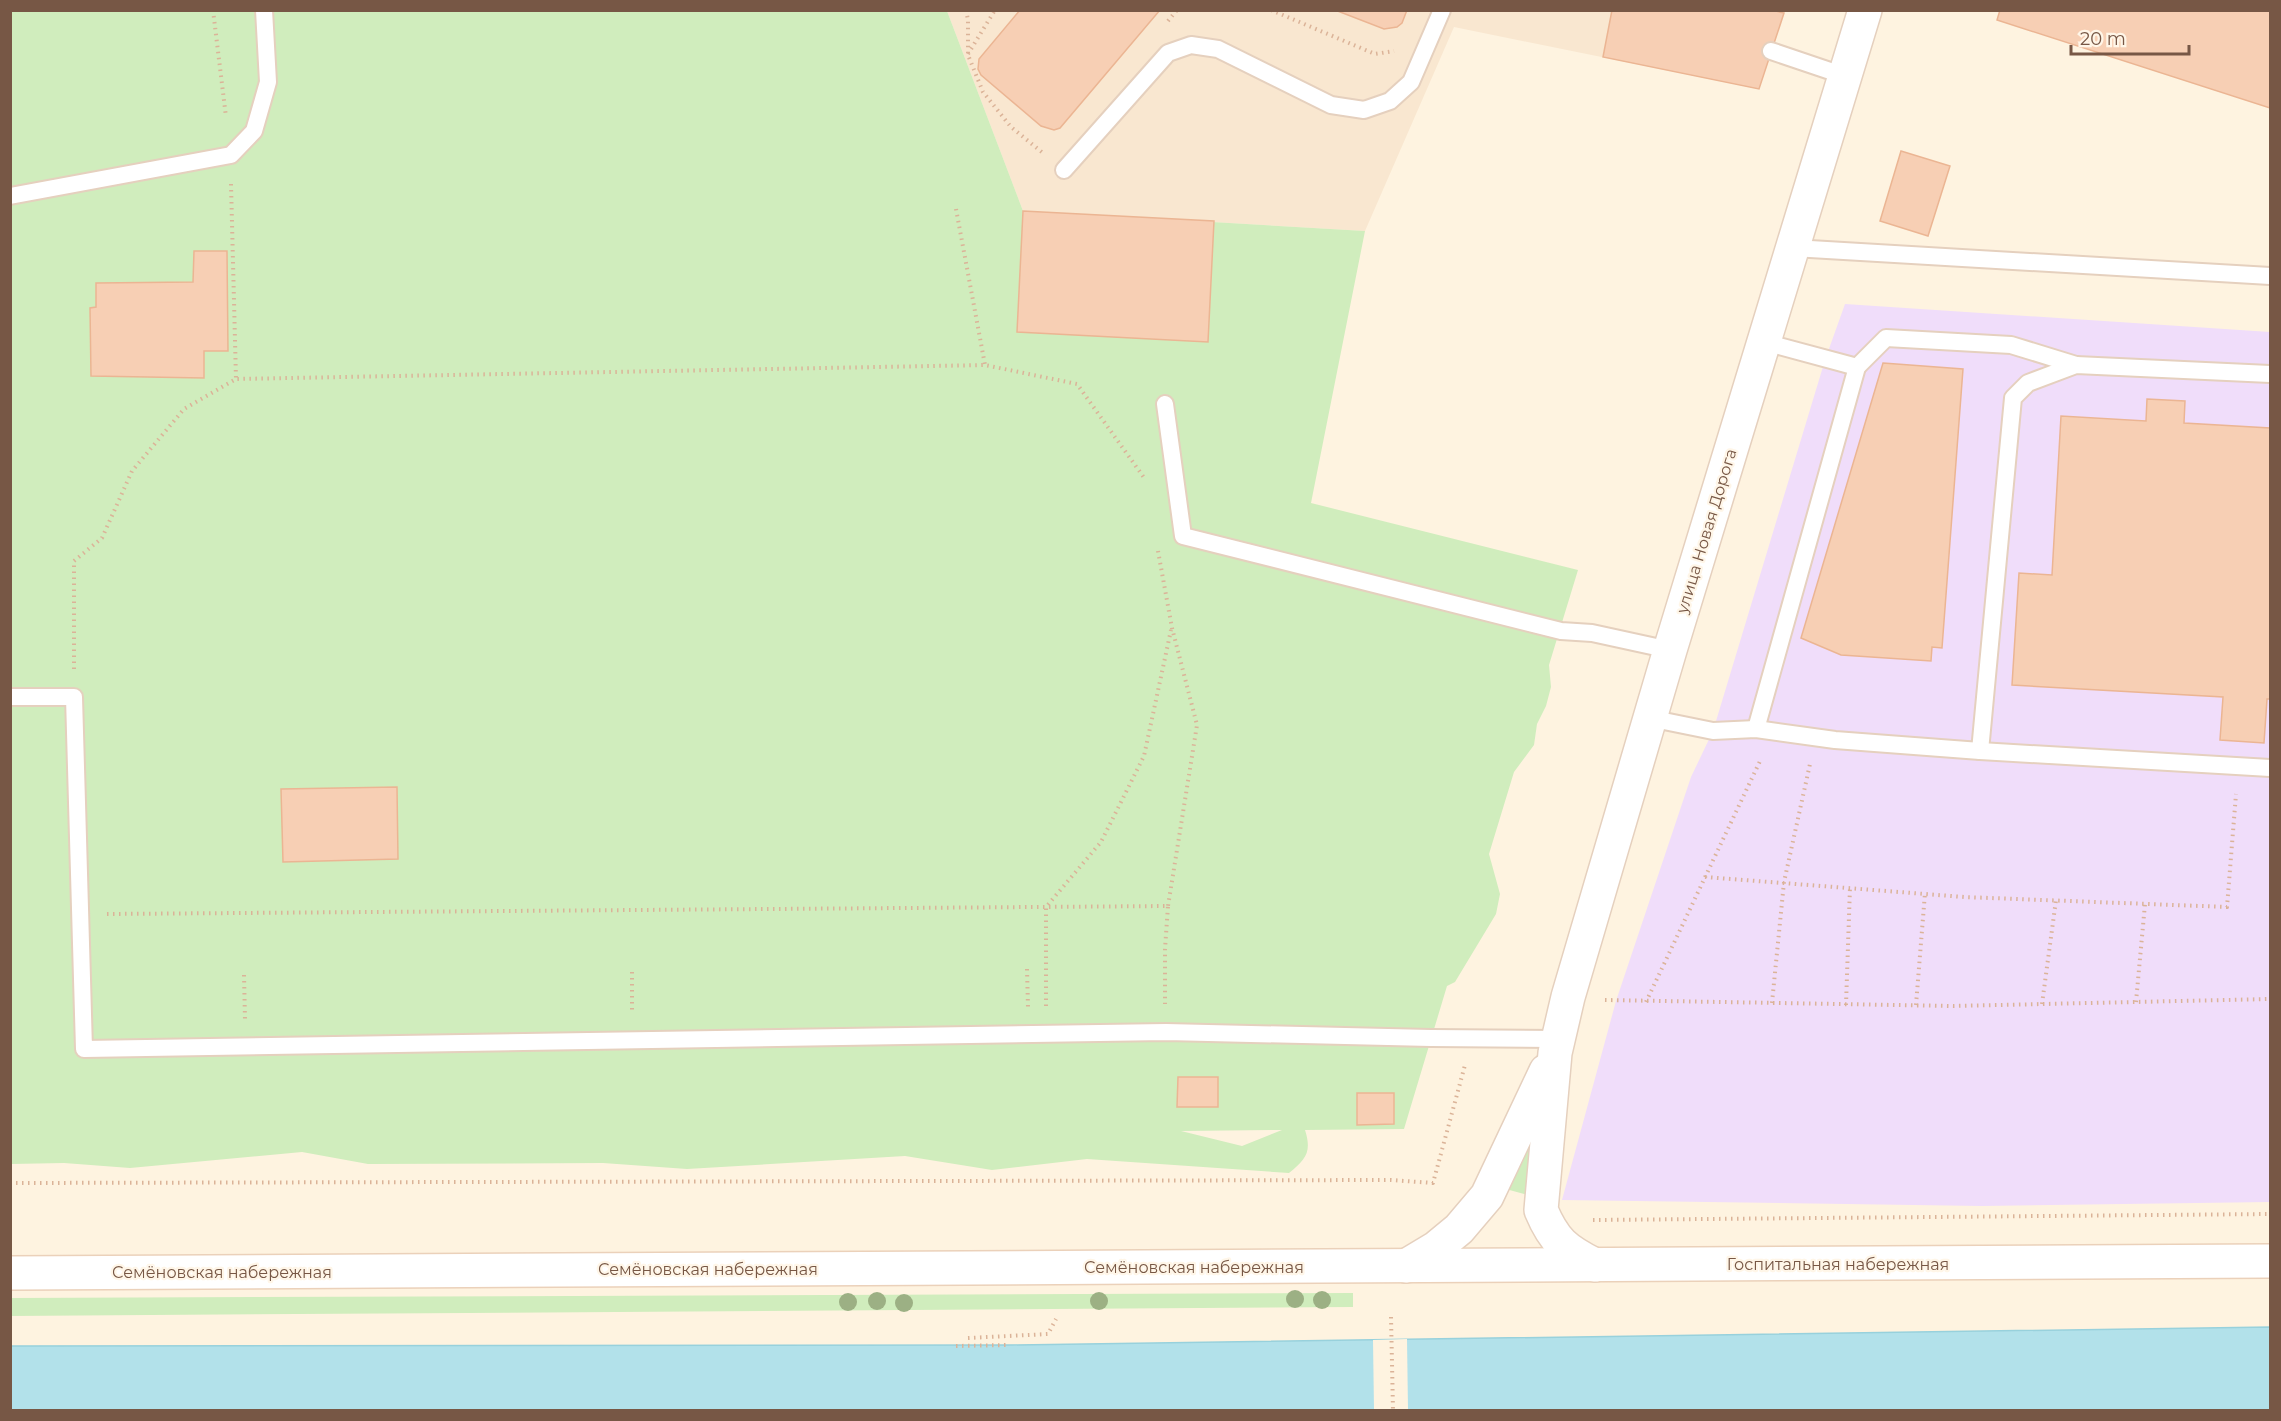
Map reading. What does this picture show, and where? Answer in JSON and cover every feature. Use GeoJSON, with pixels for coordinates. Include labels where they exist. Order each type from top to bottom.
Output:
{"type":"FeatureCollection","features":[{"type":"Feature","properties":{"kind":"main road","name":"улица Новая Дорога"},"geometry":{"type":"LineString","coordinates":[[1595,1265],[1560,1244],[1550,1230],[1541,1210],[1556,1046],[1568,997],[1649,718],[1865,10]]}},
{"type":"Feature","properties":{"kind":"main road","name":"улица Новая Дорога"},"geometry":{"type":"LineString","coordinates":[[1406,1266],[1436,1248],[1459,1229],[1486,1196],[1556,1046]]}},
{"type":"Feature","properties":{"kind":"main road","name":"Госпитальная набережная"},"geometry":{"type":"LineString","coordinates":[[1406,1266],[2271,1261]]}},
{"type":"Feature","properties":{"kind":"main road","name":"Семёновская набережная"},"geometry":{"type":"LineString","coordinates":[[10,1273],[1406,1266]]}},
{"type":"Feature","properties":{"kind":"lane"},"geometry":{"type":"LineString","coordinates":[[10,196],[231,155],[254,131],[268,82],[264,10]]}},
{"type":"Feature","properties":{"kind":"lane"},"geometry":{"type":"LineString","coordinates":[[1064,170],[1168,52],[1191,45],[1218,50],[1331,105],[1364,110],[1390,101],[1411,82],[1442,10]]}},
{"type":"Feature","properties":{"kind":"lane"},"geometry":{"type":"LineString","coordinates":[[1771,51],[1845,76]]}},
{"type":"Feature","properties":{"kind":"lane"},"geometry":{"type":"LineString","coordinates":[[1793,248],[2271,276]]}},
{"type":"Feature","properties":{"kind":"lane"},"geometry":{"type":"LineString","coordinates":[[1756,729],[1857,367],[1886,338],[2012,345],[2076,365],[2271,374]]}},
{"type":"Feature","properties":{"kind":"lane"},"geometry":{"type":"LineString","coordinates":[[1764,342],[1857,367]]}},
{"type":"Feature","properties":{"kind":"lane"},"geometry":{"type":"LineString","coordinates":[[1980,751],[2013,398],[2028,383],[2076,365]]}},
{"type":"Feature","properties":{"kind":"lane"},"geometry":{"type":"LineString","coordinates":[[1165,404],[1183,536],[1561,631],[1592,633],[1670,650]]}},
{"type":"Feature","properties":{"kind":"lane"},"geometry":{"type":"LineString","coordinates":[[10,697],[74,697],[84,1049],[1166,1032],[1472,1039],[1556,1046]]}},
{"type":"Feature","properties":{"kind":"lane"},"geometry":{"type":"LineString","coordinates":[[1649,718],[1713,731],[1756,729],[1816,737],[1980,751],[2271,768]]}},
{"type":"Feature","properties":{"kind":"path"},"geometry":{"type":"LineString","coordinates":[[966,10],[968,55],[982,92],[1011,127],[1064,170]]}},
{"type":"Feature","properties":{"kind":"path"},"geometry":{"type":"LineString","coordinates":[[968,55],[995,10]]}},
{"type":"Feature","properties":{"kind":"path"},"geometry":{"type":"LineString","coordinates":[[1271,10],[1375,54],[1398,50]]}},
{"type":"Feature","properties":{"kind":"path"},"geometry":{"type":"LineString","coordinates":[[956,209],[985,365]]}},
{"type":"Feature","properties":{"kind":"path"},"geometry":{"type":"LineString","coordinates":[[232,229],[236,379]]}},
{"type":"Feature","properties":{"kind":"path"},"geometry":{"type":"LineString","coordinates":[[74,697],[74,561],[102,538],[132,471],[184,409],[236,379],[985,365],[1077,384],[1146,480]]}},
{"type":"Feature","properties":{"kind":"path"},"geometry":{"type":"LineString","coordinates":[[1158,549],[1172,628],[1197,725],[1168,906],[1164,949],[1166,1032]]}},
{"type":"Feature","properties":{"kind":"path"},"geometry":{"type":"LineString","coordinates":[[1047,1034],[1046,907],[1101,842],[1144,756],[1172,628]]}},
{"type":"Feature","properties":{"kind":"path"},"geometry":{"type":"LineString","coordinates":[[1646,1002],[1774,731]]}},
{"type":"Feature","properties":{"kind":"path"},"geometry":{"type":"LineString","coordinates":[[1772,1003],[1784,882],[1816,737]]}},
{"type":"Feature","properties":{"kind":"path"},"geometry":{"type":"LineString","coordinates":[[1705,877],[1925,894],[2227,907],[2238,766]]}},
{"type":"Feature","properties":{"kind":"path"},"geometry":{"type":"LineString","coordinates":[[1846,1005],[1850,888]]}},
{"type":"Feature","properties":{"kind":"path"},"geometry":{"type":"LineString","coordinates":[[1916,1005],[1925,894]]}},
{"type":"Feature","properties":{"kind":"path"},"geometry":{"type":"LineString","coordinates":[[2042,1004],[2056,900]]}},
{"type":"Feature","properties":{"kind":"path"},"geometry":{"type":"LineString","coordinates":[[2136,1002],[2145,904]]}},
{"type":"Feature","properties":{"kind":"path"},"geometry":{"type":"LineString","coordinates":[[81,914],[1168,906]]}},
{"type":"Feature","properties":{"kind":"path"},"geometry":{"type":"LineString","coordinates":[[1027,969],[1028,1034]]}},
{"type":"Feature","properties":{"kind":"path"},"geometry":{"type":"LineString","coordinates":[[632,972],[633,1040]]}},
{"type":"Feature","properties":{"kind":"path"},"geometry":{"type":"LineString","coordinates":[[244,975],[245,1047]]}},
{"type":"Feature","properties":{"kind":"path"},"geometry":{"type":"LineString","coordinates":[[1604,1000],[1916,1005],[2271,999]]}},
{"type":"Feature","properties":{"kind":"path"},"geometry":{"type":"LineString","coordinates":[[10,1183],[1356,1180],[1433,1182],[1472,1039]]}},
{"type":"Feature","properties":{"kind":"path"},"geometry":{"type":"LineString","coordinates":[[1590,1220],[2271,1214]]}},
{"type":"Feature","properties":{"kind":"path"},"geometry":{"type":"LineString","coordinates":[[1391,1317],[1393,1410]]}},
{"type":"Feature","properties":{"kind":"path"},"geometry":{"type":"LineString","coordinates":[[969,1338],[1048,1334],[1056,1318]]}},
{"type":"Feature","properties":{"kind":"path"},"geometry":{"type":"LineString","coordinates":[[956,1346],[1008,1345]]}},
{"type":"Feature","properties":{"kind":"shaded area"},"geometry":{"type":"Polygon","coordinates":[[[947,11],[1785,11],[1759,89],[1454,27],[1365,231],[1023,211],[947,11]]]}},
{"type":"Feature","properties":{"kind":"shaded area"},"geometry":{"type":"Polygon","coordinates":[[[1845,304],[2270,332],[2270,1202],[1982,1206],[1562,1200],[1616,1001],[1691,777],[1713,731],[1825,360],[1845,304]]]}},
{"type":"Feature","properties":{"kind":"green space"},"geometry":{"type":"Polygon","coordinates":[[[10,11],[947,11],[1023,211],[1365,231],[1311,503],[1578,570],[1549,665],[1551,687],[1546,706],[1537,724],[1534,745],[1514,772],[1489,854],[1500,894],[1496,914],[1455,982],[1447,986],[1404,1129],[1305,1130],[1308,1144],[1306,1154],[1289,1173],[1087,1159],[992,1170],[905,1156],[687,1169],[603,1163],[368,1164],[302,1152],[130,1168],[64,1163],[11,1164],[10,11]],[[1282,1130],[1181,1131],[1242,1146],[1282,1130]]]}},
{"type":"Feature","properties":{"kind":"green space"},"geometry":{"type":"Polygon","coordinates":[[[1541,1103],[1532,1196],[1502,1188],[1541,1103]]]}},
{"type":"Feature","properties":{"kind":"green space"},"geometry":{"type":"Polygon","coordinates":[[[1353,1293],[1353,1307],[10,1316],[11,1298],[1353,1293]]]}},
{"type":"Feature","properties":{"kind":"water"},"geometry":{"type":"Polygon","coordinates":[[[2270,1327],[2270,1410],[11,1410],[10,1346],[1008,1345],[2270,1327]]]}},
{"type":"Feature","properties":{"kind":"pier"},"geometry":{"type":"Polygon","coordinates":[[[1407,1339],[1408,1410],[1374,1410],[1373,1340],[1407,1339]]]}},
{"type":"Feature","properties":{"kind":"building"},"geometry":{"type":"Polygon","coordinates":[[[1020,10],[1160,10],[1060,128],[1054,130],[1041,126],[981,75],[978,69],[979,59],[1020,10]]]}},
{"type":"Feature","properties":{"kind":"building"},"geometry":{"type":"Polygon","coordinates":[[[1335,10],[1407,10],[1402,23],[1397,27],[1384,29],[1335,10]]]}},
{"type":"Feature","properties":{"kind":"building"},"geometry":{"type":"Polygon","coordinates":[[[1612,10],[1771,10],[1784,13],[1759,89],[1603,57],[1612,10]]]}},
{"type":"Feature","properties":{"kind":"building"},"geometry":{"type":"Polygon","coordinates":[[[2000,10],[2270,10],[2270,108],[1997,20],[2000,10]]]}},
{"type":"Feature","properties":{"kind":"building"},"geometry":{"type":"Polygon","coordinates":[[[1901,151],[1950,166],[1928,236],[1880,221],[1901,151]]]}},
{"type":"Feature","properties":{"kind":"building"},"geometry":{"type":"Polygon","coordinates":[[[1023,211],[1214,221],[1208,342],[1017,332],[1023,211]]]}},
{"type":"Feature","properties":{"kind":"building"},"geometry":{"type":"Polygon","coordinates":[[[194,251],[227,251],[228,351],[204,351],[204,378],[91,376],[90,308],[96,307],[96,283],[193,282],[194,251]]]}},
{"type":"Feature","properties":{"kind":"building"},"geometry":{"type":"Polygon","coordinates":[[[1883,363],[1963,369],[1942,648],[1932,647],[1931,661],[1841,655],[1801,638],[1883,363]]]}},
{"type":"Feature","properties":{"kind":"building"},"geometry":{"type":"Polygon","coordinates":[[[2147,399],[2185,401],[2184,423],[2270,428],[2270,699],[2267,699],[2264,743],[2220,740],[2223,697],[2012,685],[2019,573],[2052,575],[2061,416],[2146,421],[2147,399]]]}},
{"type":"Feature","properties":{"kind":"building"},"geometry":{"type":"Polygon","coordinates":[[[397,787],[398,859],[283,862],[281,789],[397,787]]]}},
{"type":"Feature","properties":{"kind":"building"},"geometry":{"type":"Polygon","coordinates":[[[1178,1077],[1218,1077],[1218,1107],[1177,1107],[1178,1077]]]}},
{"type":"Feature","properties":{"kind":"building"},"geometry":{"type":"Polygon","coordinates":[[[1357,1093],[1394,1093],[1394,1124],[1357,1125],[1357,1093]]]}}]}
